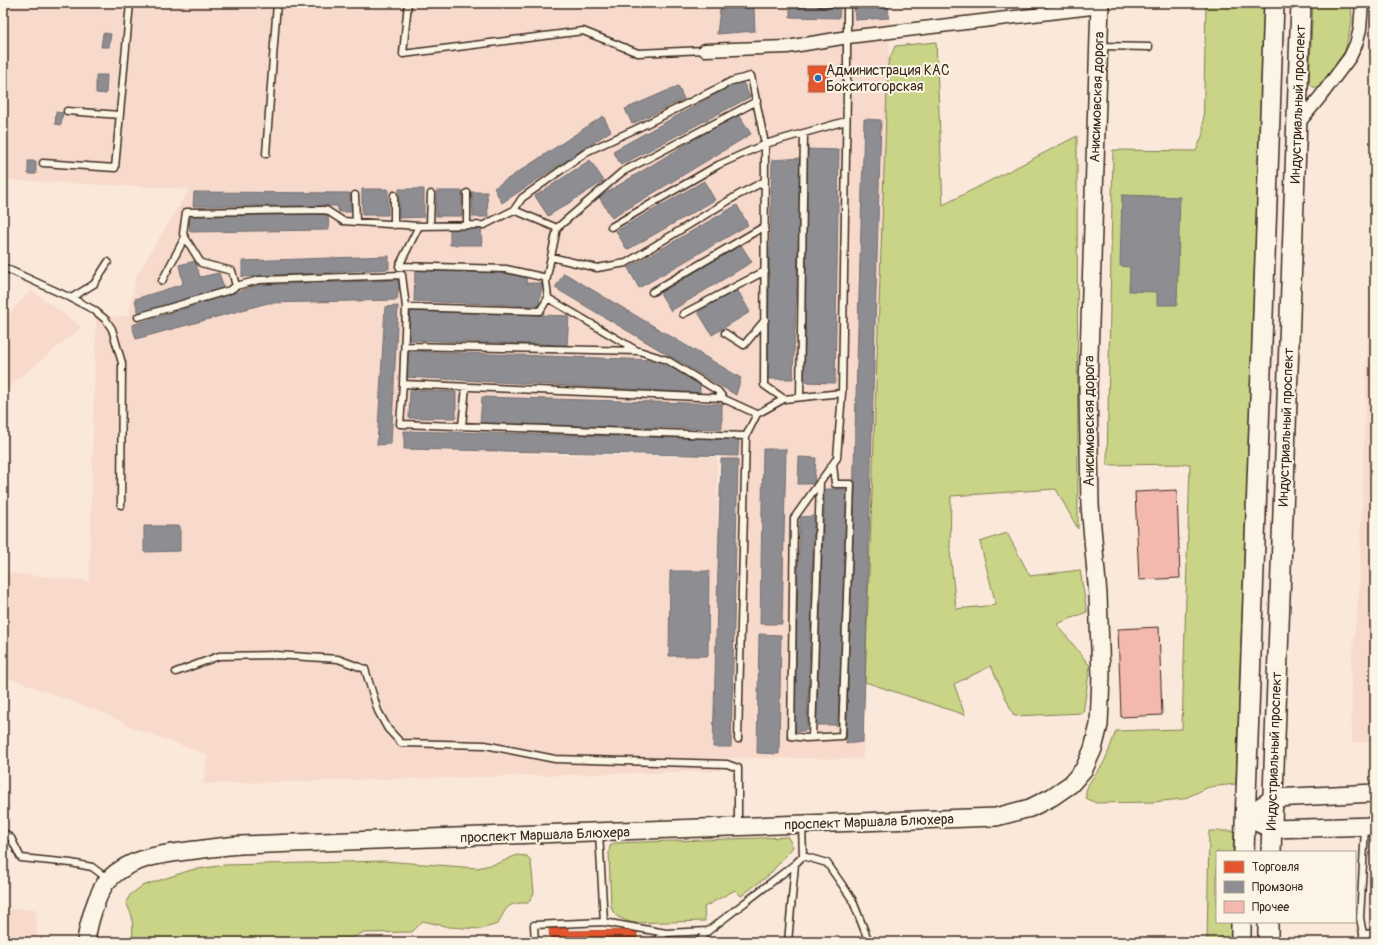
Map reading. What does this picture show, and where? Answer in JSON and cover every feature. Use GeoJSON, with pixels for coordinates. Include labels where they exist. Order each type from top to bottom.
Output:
{"type":"FeatureCollection","features":[{"type":"Feature","properties":{"kind":"main road","name":"Индустриальный проспект"},"geometry":{"type":"LineString","coordinates":[[1244,851],[1274,3]]}},
{"type":"Feature","properties":{"kind":"main road","name":"Индустриальный проспект"},"geometry":{"type":"LineString","coordinates":[[1271,851],[1301,3]]}},
{"type":"Feature","properties":{"kind":"main road"},"geometry":{"type":"LineString","coordinates":[[1241,923],[1241,942]]}},
{"type":"Feature","properties":{"kind":"main road"},"geometry":{"type":"LineString","coordinates":[[1268,923],[1268,942]]}},
{"type":"Feature","properties":{"kind":"street"},"geometry":{"type":"LineString","coordinates":[[1297,125],[1350,57],[1356,44],[1360,29],[1362,3]]}},
{"type":"Feature","properties":{"kind":"street"},"geometry":{"type":"LineString","coordinates":[[704,50],[787,47],[848,37],[1100,5]]}},
{"type":"Feature","properties":{"kind":"street","name":"Анисимовская дорога"},"geometry":{"type":"LineString","coordinates":[[1030,808],[1052,797],[1071,784],[1084,769],[1099,725],[1101,676],[1098,595],[1090,505],[1088,388],[1100,5]]}},
{"type":"Feature","properties":{"kind":"street"},"geometry":{"type":"LineString","coordinates":[[1245,817],[1273,798],[1375,793]]}},
{"type":"Feature","properties":{"kind":"street","name":"проспект Маршала Блюхера"},"geometry":{"type":"LineString","coordinates":[[86,942],[91,918],[98,897],[108,880],[123,868],[138,861],[166,853],[218,846],[599,833],[996,817],[1030,808]]}},
{"type":"Feature","properties":{"kind":"street"},"geometry":{"type":"LineString","coordinates":[[1245,817],[1272,829],[1370,826]]}},
{"type":"Feature","properties":{"kind":"lane"},"geometry":{"type":"LineString","coordinates":[[43,163],[115,168],[130,3]]}},
{"type":"Feature","properties":{"kind":"lane"},"geometry":{"type":"LineString","coordinates":[[266,154],[277,3]]}},
{"type":"Feature","properties":{"kind":"lane"},"geometry":{"type":"LineString","coordinates":[[408,3],[403,54],[583,31],[638,53],[704,50]]}},
{"type":"Feature","properties":{"kind":"lane"},"geometry":{"type":"LineString","coordinates":[[821,3],[856,3]]}},
{"type":"Feature","properties":{"kind":"lane"},"geometry":{"type":"LineString","coordinates":[[833,464],[835,484],[851,484],[842,736],[791,736],[794,518],[820,481],[833,464],[838,458],[842,393],[848,37],[846,4]]}},
{"type":"Feature","properties":{"kind":"lane"},"geometry":{"type":"LineString","coordinates":[[1099,46],[1149,48]]}},
{"type":"Feature","properties":{"kind":"lane"},"geometry":{"type":"LineString","coordinates":[[236,286],[232,271],[201,263],[183,234],[186,212],[326,210],[343,221],[419,226],[484,224],[514,210],[522,198],[588,151],[732,81],[751,76],[765,144],[764,385],[784,399]]}},
{"type":"Feature","properties":{"kind":"lane"},"geometry":{"type":"LineString","coordinates":[[406,307],[540,311],[548,298],[547,278],[556,228],[622,172],[757,101]]}},
{"type":"Feature","properties":{"kind":"lane"},"geometry":{"type":"LineString","coordinates":[[67,111],[120,115]]}},
{"type":"Feature","properties":{"kind":"lane"},"geometry":{"type":"LineString","coordinates":[[610,227],[718,165],[765,144],[846,121]]}},
{"type":"Feature","properties":{"kind":"lane"},"geometry":{"type":"LineString","coordinates":[[800,397],[804,133]]}},
{"type":"Feature","properties":{"kind":"lane"},"geometry":{"type":"LineString","coordinates":[[551,258],[597,268],[626,263],[738,195],[765,181]]}},
{"type":"Feature","properties":{"kind":"lane"},"geometry":{"type":"LineString","coordinates":[[467,193],[467,225]]}},
{"type":"Feature","properties":{"kind":"lane"},"geometry":{"type":"LineString","coordinates":[[430,226],[431,194]]}},
{"type":"Feature","properties":{"kind":"lane"},"geometry":{"type":"LineString","coordinates":[[356,195],[356,222]]}},
{"type":"Feature","properties":{"kind":"lane"},"geometry":{"type":"LineString","coordinates":[[394,195],[394,225]]}},
{"type":"Feature","properties":{"kind":"lane"},"geometry":{"type":"LineString","coordinates":[[514,210],[556,228]]}},
{"type":"Feature","properties":{"kind":"lane"},"geometry":{"type":"LineString","coordinates":[[419,226],[399,266],[402,275],[406,307],[400,424],[746,436]]}},
{"type":"Feature","properties":{"kind":"lane"},"geometry":{"type":"LineString","coordinates":[[652,292],[765,226]]}},
{"type":"Feature","properties":{"kind":"lane"},"geometry":{"type":"LineString","coordinates":[[162,281],[185,237]]}},
{"type":"Feature","properties":{"kind":"lane"},"geometry":{"type":"LineString","coordinates":[[70,298],[94,284],[108,262]]}},
{"type":"Feature","properties":{"kind":"lane"},"geometry":{"type":"LineString","coordinates":[[399,266],[506,269],[547,278]]}},
{"type":"Feature","properties":{"kind":"lane"},"geometry":{"type":"LineString","coordinates":[[3,267],[94,310],[106,320],[112,328],[122,363],[121,505]]}},
{"type":"Feature","properties":{"kind":"lane"},"geometry":{"type":"LineString","coordinates":[[684,314],[765,271]]}},
{"type":"Feature","properties":{"kind":"lane"},"geometry":{"type":"LineString","coordinates":[[138,317],[259,280],[402,275]]}},
{"type":"Feature","properties":{"kind":"lane"},"geometry":{"type":"LineString","coordinates":[[548,298],[638,351],[667,360],[718,391],[726,400]]}},
{"type":"Feature","properties":{"kind":"lane"},"geometry":{"type":"LineString","coordinates":[[725,333],[744,345],[764,320]]}},
{"type":"Feature","properties":{"kind":"lane"},"geometry":{"type":"LineString","coordinates":[[405,346],[638,351]]}},
{"type":"Feature","properties":{"kind":"lane"},"geometry":{"type":"LineString","coordinates":[[403,384],[722,398],[757,414]]}},
{"type":"Feature","properties":{"kind":"lane"},"geometry":{"type":"LineString","coordinates":[[462,426],[466,387]]}},
{"type":"Feature","properties":{"kind":"lane"},"geometry":{"type":"LineString","coordinates":[[738,739],[746,436],[757,414],[784,399],[842,393]]}},
{"type":"Feature","properties":{"kind":"lane"},"geometry":{"type":"LineString","coordinates":[[812,737],[820,481]]}},
{"type":"Feature","properties":{"kind":"lane"},"geometry":{"type":"LineString","coordinates":[[176,672],[219,656],[276,655],[338,659],[365,669],[378,711],[388,729],[401,743],[485,745],[555,759],[727,764],[738,768],[738,827]]}},
{"type":"Feature","properties":{"kind":"lane"},"geometry":{"type":"LineString","coordinates":[[698,942],[708,931],[795,864],[803,856],[802,824]]}},
{"type":"Feature","properties":{"kind":"lane"},"geometry":{"type":"LineString","coordinates":[[1363,942],[1360,918],[1364,860],[1370,826]]}},
{"type":"Feature","properties":{"kind":"lane"},"geometry":{"type":"LineString","coordinates":[[3,832],[12,838],[21,858],[71,863],[92,867],[108,880]]}},
{"type":"Feature","properties":{"kind":"lane"},"geometry":{"type":"LineString","coordinates":[[599,833],[604,922]]}},
{"type":"Feature","properties":{"kind":"lane"},"geometry":{"type":"LineString","coordinates":[[803,856],[827,863],[852,899],[869,942]]}},
{"type":"Feature","properties":{"kind":"lane"},"geometry":{"type":"LineString","coordinates":[[788,942],[795,864]]}},
{"type":"Feature","properties":{"kind":"lane"},"geometry":{"type":"LineString","coordinates":[[535,942],[534,925],[604,922],[666,933],[708,931]]}},
{"type":"Feature","properties":{"kind":"lane"},"geometry":{"type":"LineString","coordinates":[[580,924],[580,931]]}},
{"type":"Feature","properties":{"kind":"lane"},"geometry":{"type":"LineString","coordinates":[[653,942],[666,933]]}},
{"type":"Feature","properties":{"kind":"lane"},"geometry":{"type":"LineString","coordinates":[[1363,934],[1375,933]]}},
{"type":"Feature","properties":{"kind":"shaded area"},"geometry":{"type":"Polygon","coordinates":[[[3,3],[891,3],[863,759],[720,758],[720,771],[203,784],[208,755],[136,729],[101,712],[3,676],[3,572],[89,581],[96,317],[129,316],[136,276],[189,189],[3,180],[3,3]],[[449,453],[717,457],[718,528],[721,453],[449,453]]]}},
{"type":"Feature","properties":{"kind":"shaded area"},"geometry":{"type":"Polygon","coordinates":[[[1375,114],[1375,742],[1352,743],[1351,666],[1359,591],[1375,114]]]}},
{"type":"Feature","properties":{"kind":"shaded area"},"geometry":{"type":"Polygon","coordinates":[[[31,290],[82,327],[3,392],[3,320],[31,290]]]}},
{"type":"Feature","properties":{"kind":"shaded area"},"geometry":{"type":"Polygon","coordinates":[[[3,909],[36,909],[38,942],[3,942],[3,909]]]}},
{"type":"Feature","properties":{"kind":"green space"},"geometry":{"type":"Polygon","coordinates":[[[1206,3],[1264,3],[1236,784],[1209,787],[1183,799],[1153,802],[1096,803],[1086,798],[1087,788],[1104,762],[1116,731],[1182,729],[1190,464],[1107,465],[1113,150],[1196,151],[1203,134],[1206,3]]]}},
{"type":"Feature","properties":{"kind":"green space"},"geometry":{"type":"Polygon","coordinates":[[[1313,3],[1351,3],[1352,21],[1345,51],[1319,88],[1313,87],[1309,83],[1313,3]]]}},
{"type":"Feature","properties":{"kind":"green space"},"geometry":{"type":"Polygon","coordinates":[[[936,42],[943,205],[1077,136],[1078,529],[1056,489],[951,496],[950,551],[956,609],[996,605],[980,542],[1007,533],[1030,576],[1080,570],[1087,612],[1057,624],[1090,666],[1083,713],[1014,716],[991,666],[954,684],[965,715],[865,682],[888,63],[895,46],[936,42]]]}},
{"type":"Feature","properties":{"kind":"green space"},"geometry":{"type":"Polygon","coordinates":[[[1209,831],[1234,831],[1233,851],[1216,851],[1216,923],[1231,923],[1230,942],[1207,942],[1209,831]]]}},
{"type":"Feature","properties":{"kind":"green space"},"geometry":{"type":"Polygon","coordinates":[[[788,837],[793,847],[769,875],[741,896],[735,890],[704,907],[705,921],[632,923],[618,917],[613,912],[611,906],[609,853],[610,846],[615,843],[788,837]]]}},
{"type":"Feature","properties":{"kind":"green space"},"geometry":{"type":"Polygon","coordinates":[[[517,855],[527,856],[531,862],[534,893],[528,903],[516,904],[508,907],[498,924],[481,929],[449,927],[423,921],[412,932],[362,933],[352,938],[321,939],[307,937],[302,942],[146,941],[133,940],[132,916],[126,902],[130,895],[142,886],[191,870],[225,865],[384,861],[477,868],[499,863],[517,855]]]}},
{"type":"Feature","properties":{"kind":"building: Торговля","name":"Администрация КАС Бокситогорская"},"geometry":{"type":"Polygon","coordinates":[[[807,66],[828,66],[829,90],[808,90],[807,66]]]}},
{"type":"Feature","properties":{"kind":"building: Торговля"},"geometry":{"type":"Polygon","coordinates":[[[568,927],[568,931],[637,930],[637,942],[550,942],[549,928],[568,927]]]}},
{"type":"Feature","properties":{"kind":"building: Промзона"},"geometry":{"type":"Polygon","coordinates":[[[790,5],[840,6],[839,18],[790,17],[790,5]]]}},
{"type":"Feature","properties":{"kind":"building: Промзона"},"geometry":{"type":"Polygon","coordinates":[[[888,5],[889,18],[855,20],[854,7],[888,5]]]}},
{"type":"Feature","properties":{"kind":"building: Промзона"},"geometry":{"type":"Polygon","coordinates":[[[754,7],[755,31],[717,34],[720,9],[754,7]]]}},
{"type":"Feature","properties":{"kind":"building: Промзона"},"geometry":{"type":"Polygon","coordinates":[[[103,33],[111,34],[109,47],[101,47],[103,33]]]}},
{"type":"Feature","properties":{"kind":"building: Промзона"},"geometry":{"type":"Polygon","coordinates":[[[96,75],[107,75],[106,94],[96,93],[96,75]]]}},
{"type":"Feature","properties":{"kind":"building: Промзона"},"geometry":{"type":"Polygon","coordinates":[[[742,80],[750,97],[621,165],[613,151],[742,80]]]}},
{"type":"Feature","properties":{"kind":"building: Промзона"},"geometry":{"type":"Polygon","coordinates":[[[678,86],[684,99],[632,124],[625,109],[678,86]]]}},
{"type":"Feature","properties":{"kind":"building: Промзона"},"geometry":{"type":"Polygon","coordinates":[[[56,112],[63,113],[61,125],[55,124],[56,112]]]}},
{"type":"Feature","properties":{"kind":"building: Промзона"},"geometry":{"type":"Polygon","coordinates":[[[738,113],[751,134],[612,218],[599,197],[738,113]]]}},
{"type":"Feature","properties":{"kind":"building: Промзона"},"geometry":{"type":"Polygon","coordinates":[[[603,116],[611,131],[502,203],[494,188],[603,116]]]}},
{"type":"Feature","properties":{"kind":"building: Промзона"},"geometry":{"type":"Polygon","coordinates":[[[864,119],[881,120],[863,742],[846,744],[864,119]]]}},
{"type":"Feature","properties":{"kind":"building: Промзона"},"geometry":{"type":"Polygon","coordinates":[[[806,149],[839,150],[835,383],[803,382],[806,149]]]}},
{"type":"Feature","properties":{"kind":"building: Промзона"},"geometry":{"type":"Polygon","coordinates":[[[802,158],[793,379],[767,379],[772,160],[802,158]]]}},
{"type":"Feature","properties":{"kind":"building: Промзона"},"geometry":{"type":"Polygon","coordinates":[[[590,160],[604,181],[548,216],[535,196],[590,160]]]}},
{"type":"Feature","properties":{"kind":"building: Промзона"},"geometry":{"type":"Polygon","coordinates":[[[28,161],[36,161],[36,174],[28,174],[28,161]]]}},
{"type":"Feature","properties":{"kind":"building: Промзона"},"geometry":{"type":"Polygon","coordinates":[[[704,181],[715,200],[627,250],[616,231],[704,181]]]}},
{"type":"Feature","properties":{"kind":"building: Промзона"},"geometry":{"type":"Polygon","coordinates":[[[362,189],[388,189],[388,215],[362,215],[362,189]]]}},
{"type":"Feature","properties":{"kind":"building: Промзона"},"geometry":{"type":"Polygon","coordinates":[[[399,189],[424,189],[424,217],[399,218],[399,189]]]}},
{"type":"Feature","properties":{"kind":"building: Промзона"},"geometry":{"type":"Polygon","coordinates":[[[436,191],[462,191],[462,216],[436,216],[436,191]]]}},
{"type":"Feature","properties":{"kind":"building: Промзона"},"geometry":{"type":"Polygon","coordinates":[[[194,192],[350,193],[352,212],[339,212],[337,206],[193,206],[194,192]]]}},
{"type":"Feature","properties":{"kind":"building: Промзона"},"geometry":{"type":"Polygon","coordinates":[[[472,192],[487,192],[488,217],[473,217],[472,192]]]}},
{"type":"Feature","properties":{"kind":"building: Промзона"},"geometry":{"type":"Polygon","coordinates":[[[1122,195],[1180,197],[1177,305],[1157,305],[1157,292],[1129,291],[1130,267],[1120,266],[1122,195]]]}},
{"type":"Feature","properties":{"kind":"building: Промзона"},"geometry":{"type":"Polygon","coordinates":[[[737,205],[748,225],[639,288],[628,268],[737,205]]]}},
{"type":"Feature","properties":{"kind":"building: Промзона"},"geometry":{"type":"Polygon","coordinates":[[[328,214],[329,230],[190,232],[189,216],[328,214]]]}},
{"type":"Feature","properties":{"kind":"building: Промзона"},"geometry":{"type":"Polygon","coordinates":[[[481,227],[482,245],[450,245],[450,229],[481,227]]]}},
{"type":"Feature","properties":{"kind":"building: Промзона"},"geometry":{"type":"Polygon","coordinates":[[[741,245],[752,262],[671,311],[660,293],[741,245]]]}},
{"type":"Feature","properties":{"kind":"building: Промзона"},"geometry":{"type":"Polygon","coordinates":[[[389,256],[389,269],[242,277],[242,261],[389,256]]]}},
{"type":"Feature","properties":{"kind":"building: Промзона"},"geometry":{"type":"Polygon","coordinates":[[[195,261],[200,277],[219,273],[225,291],[138,314],[135,299],[183,284],[179,265],[195,261]]]}},
{"type":"Feature","properties":{"kind":"building: Промзона"},"geometry":{"type":"Polygon","coordinates":[[[415,269],[527,274],[526,283],[542,283],[539,306],[414,301],[415,269]]]}},
{"type":"Feature","properties":{"kind":"building: Промзона"},"geometry":{"type":"Polygon","coordinates":[[[564,273],[741,378],[736,395],[555,288],[564,273]]]}},
{"type":"Feature","properties":{"kind":"building: Промзона"},"geometry":{"type":"Polygon","coordinates":[[[400,280],[397,300],[268,303],[136,339],[132,325],[259,285],[400,280]]]}},
{"type":"Feature","properties":{"kind":"building: Промзона"},"geometry":{"type":"Polygon","coordinates":[[[737,289],[750,312],[712,335],[698,312],[737,289]]]}},
{"type":"Feature","properties":{"kind":"building: Промзона"},"geometry":{"type":"Polygon","coordinates":[[[398,306],[391,444],[377,445],[385,307],[398,306]]]}},
{"type":"Feature","properties":{"kind":"building: Промзона"},"geometry":{"type":"Polygon","coordinates":[[[411,310],[569,316],[567,345],[408,340],[411,310]]]}},
{"type":"Feature","properties":{"kind":"building: Промзона"},"geometry":{"type":"Polygon","coordinates":[[[408,351],[655,360],[679,370],[700,384],[700,393],[405,377],[408,351]]]}},
{"type":"Feature","properties":{"kind":"building: Промзона"},"geometry":{"type":"Polygon","coordinates":[[[410,390],[456,392],[456,418],[409,418],[410,390]]]}},
{"type":"Feature","properties":{"kind":"building: Промзона"},"geometry":{"type":"Polygon","coordinates":[[[482,397],[722,404],[722,429],[480,424],[482,397]]]}},
{"type":"Feature","properties":{"kind":"building: Промзона"},"geometry":{"type":"Polygon","coordinates":[[[404,431],[739,439],[738,456],[404,449],[404,431]]]}},
{"type":"Feature","properties":{"kind":"building: Промзона"},"geometry":{"type":"Polygon","coordinates":[[[763,449],[786,449],[782,624],[760,624],[763,449]]]}},
{"type":"Feature","properties":{"kind":"building: Промзона"},"geometry":{"type":"Polygon","coordinates":[[[799,457],[816,458],[814,484],[798,484],[799,457]]]}},
{"type":"Feature","properties":{"kind":"building: Промзона"},"geometry":{"type":"Polygon","coordinates":[[[721,459],[738,459],[731,747],[713,747],[721,459]]]}},
{"type":"Feature","properties":{"kind":"building: Промзона"},"geometry":{"type":"Polygon","coordinates":[[[825,489],[849,489],[838,725],[815,725],[825,489]]]}},
{"type":"Feature","properties":{"kind":"building: Промзона"},"geometry":{"type":"Polygon","coordinates":[[[814,516],[807,730],[793,733],[800,517],[814,516]]]}},
{"type":"Feature","properties":{"kind":"building: Промзона"},"geometry":{"type":"Polygon","coordinates":[[[144,526],[180,526],[180,551],[144,552],[144,526]]]}},
{"type":"Feature","properties":{"kind":"building: Промзона"},"geometry":{"type":"Polygon","coordinates":[[[670,571],[709,571],[708,656],[669,656],[670,571]]]}},
{"type":"Feature","properties":{"kind":"building: Промзона"},"geometry":{"type":"Polygon","coordinates":[[[759,634],[781,635],[779,754],[757,753],[759,634]]]}},
{"type":"Feature","properties":{"kind":"building: Прочее"},"geometry":{"type":"Polygon","coordinates":[[[1177,490],[1180,578],[1139,580],[1135,492],[1177,490]]]}},
{"type":"Feature","properties":{"kind":"building: Прочее"},"geometry":{"type":"Polygon","coordinates":[[[1159,627],[1162,715],[1121,717],[1118,629],[1159,627]]]}},
{"type":"Feature","properties":{"kind":"place","name":"Администрация КАС Бокситогорская"},"geometry":{"type":"Point","coordinates":[818,78]}}]}
